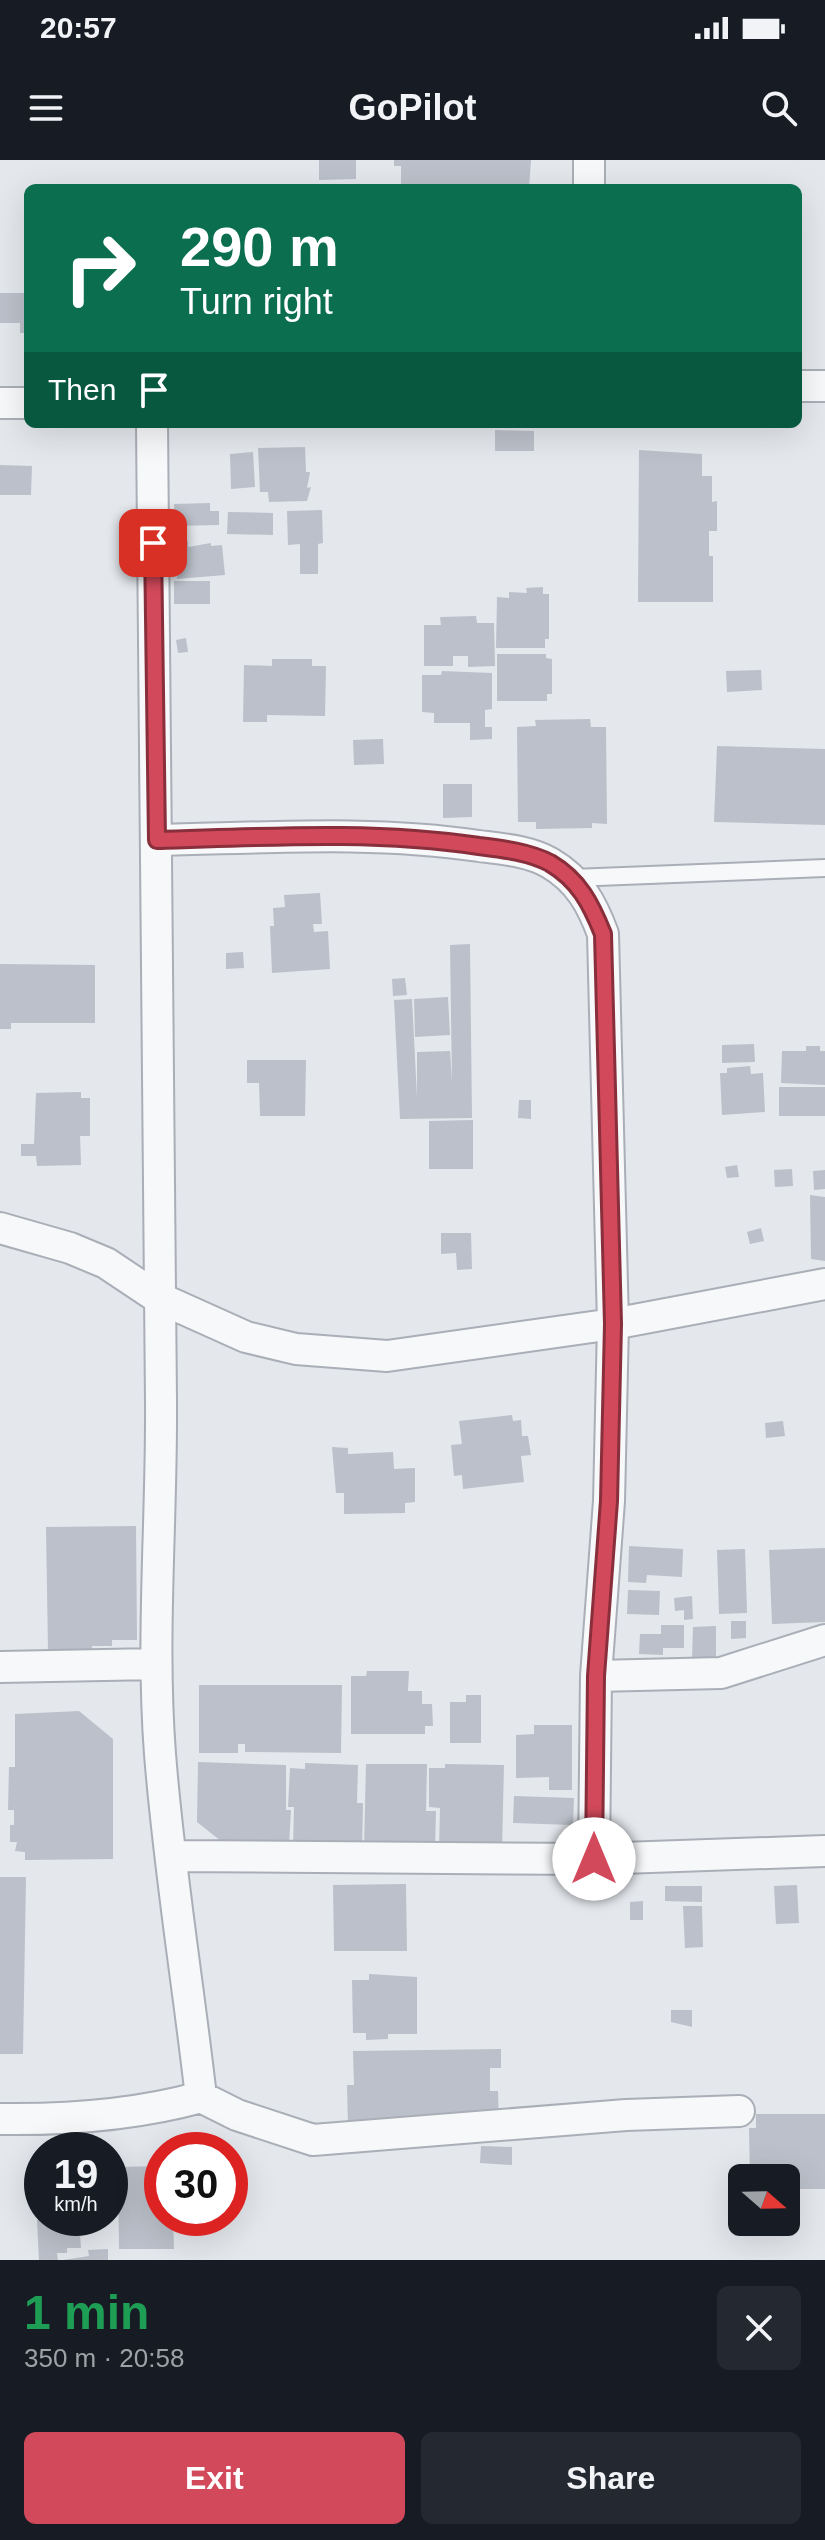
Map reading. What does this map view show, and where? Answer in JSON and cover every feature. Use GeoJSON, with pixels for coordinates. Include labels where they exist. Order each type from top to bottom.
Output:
{"type":"FeatureCollection","features":[{"type":"Feature","properties":{"kind":"street"},"geometry":{"type":"LineString","coordinates":[[589,160],[589,184]]}},
{"type":"Feature","properties":{"kind":"street"},"geometry":{"type":"LineString","coordinates":[[802,386],[825,386]]}},
{"type":"Feature","properties":{"kind":"street"},"geometry":{"type":"LineString","coordinates":[[0,403],[24,403]]}},
{"type":"Feature","properties":{"kind":"street"},"geometry":{"type":"LineString","coordinates":[[152,428],[160,1098],[157,1297],[161,1402],[156,1664],[171,1856],[201,2097]]}},
{"type":"Feature","properties":{"kind":"street"},"geometry":{"type":"LineString","coordinates":[[157,840],[346,836],[454,842],[515,851],[548,862],[572,878],[590,901],[603,934],[613,1324],[609,1501],[596,1676],[594,1859]]}},
{"type":"Feature","properties":{"kind":"street"},"geometry":{"type":"LineString","coordinates":[[0,1228],[31,1235],[106,1263],[157,1297],[246,1337],[296,1349],[387,1356],[613,1324],[825,1284]]}},
{"type":"Feature","properties":{"kind":"street"},"geometry":{"type":"LineString","coordinates":[[596,1676],[721,1673],[825,1640]]}},
{"type":"Feature","properties":{"kind":"street"},"geometry":{"type":"LineString","coordinates":[[0,1667],[156,1664]]}},
{"type":"Feature","properties":{"kind":"street"},"geometry":{"type":"LineString","coordinates":[[171,1856],[594,1859],[825,1851]]}},
{"type":"Feature","properties":{"kind":"street"},"geometry":{"type":"LineString","coordinates":[[0,2119],[56,2120],[148,2109],[201,2097],[237,2115],[313,2140],[626,2115],[739,2111]]}},
{"type":"Feature","properties":{"kind":"lane"},"geometry":{"type":"LineString","coordinates":[[572,878],[825,868]]}},
{"type":"Feature","properties":{"kind":"building"},"geometry":{"type":"Polygon","coordinates":[[[319,160],[356,160],[356,179],[319,180],[319,160]]]}},
{"type":"Feature","properties":{"kind":"building"},"geometry":{"type":"Polygon","coordinates":[[[394,160],[531,160],[529,184],[401,184],[401,166],[394,166],[394,160]]]}},
{"type":"Feature","properties":{"kind":"building"},"geometry":{"type":"Polygon","coordinates":[[[0,293],[24,293],[24,333],[20,333],[20,323],[0,323],[0,293]]]}},
{"type":"Feature","properties":{"kind":"building"},"geometry":{"type":"Polygon","coordinates":[[[495,430],[534,431],[534,451],[495,451],[495,430]]]}},
{"type":"Feature","properties":{"kind":"building"},"geometry":{"type":"Polygon","coordinates":[[[305,447],[306,472],[310,472],[307,488],[311,487],[307,501],[269,502],[268,492],[260,492],[258,448],[305,447]]]}},
{"type":"Feature","properties":{"kind":"building"},"geometry":{"type":"Polygon","coordinates":[[[639,450],[702,454],[702,476],[712,476],[712,502],[717,501],[717,531],[709,531],[709,556],[713,556],[713,602],[638,602],[639,450]]]}},
{"type":"Feature","properties":{"kind":"building"},"geometry":{"type":"Polygon","coordinates":[[[253,452],[255,487],[231,489],[230,454],[253,452]]]}},
{"type":"Feature","properties":{"kind":"building"},"geometry":{"type":"Polygon","coordinates":[[[0,465],[32,466],[31,495],[0,495],[0,465]]]}},
{"type":"Feature","properties":{"kind":"building"},"geometry":{"type":"Polygon","coordinates":[[[210,503],[210,511],[219,511],[219,525],[175,526],[174,504],[210,503]]]}},
{"type":"Feature","properties":{"kind":"building"},"geometry":{"type":"Polygon","coordinates":[[[322,510],[323,543],[318,544],[318,574],[300,574],[300,544],[288,545],[287,511],[322,510]]]}},
{"type":"Feature","properties":{"kind":"building"},"geometry":{"type":"Polygon","coordinates":[[[228,512],[273,513],[273,535],[227,534],[228,512]]]}},
{"type":"Feature","properties":{"kind":"building"},"geometry":{"type":"Polygon","coordinates":[[[188,541],[188,547],[211,543],[211,546],[222,545],[225,575],[177,579],[175,542],[188,541]]]}},
{"type":"Feature","properties":{"kind":"building"},"geometry":{"type":"Polygon","coordinates":[[[174,581],[210,581],[210,604],[174,604],[174,581]]]}},
{"type":"Feature","properties":{"kind":"building"},"geometry":{"type":"Polygon","coordinates":[[[543,587],[543,594],[549,594],[549,639],[545,639],[545,648],[496,648],[497,597],[509,598],[509,592],[527,593],[526,588],[543,587]]]}},
{"type":"Feature","properties":{"kind":"building"},"geometry":{"type":"Polygon","coordinates":[[[476,616],[477,623],[494,623],[495,666],[468,667],[468,656],[453,656],[453,666],[424,666],[424,625],[441,625],[440,617],[476,616]]]}},
{"type":"Feature","properties":{"kind":"building"},"geometry":{"type":"Polygon","coordinates":[[[186,638],[188,652],[178,653],[176,640],[186,638]]]}},
{"type":"Feature","properties":{"kind":"building"},"geometry":{"type":"Polygon","coordinates":[[[497,654],[546,654],[546,658],[552,659],[552,694],[547,694],[547,701],[497,701],[497,654]]]}},
{"type":"Feature","properties":{"kind":"building"},"geometry":{"type":"Polygon","coordinates":[[[272,659],[312,659],[312,666],[326,666],[325,716],[267,715],[267,722],[243,722],[244,665],[272,666],[272,659]]]}},
{"type":"Feature","properties":{"kind":"building"},"geometry":{"type":"Polygon","coordinates":[[[761,670],[762,690],[727,692],[726,671],[761,670]]]}},
{"type":"Feature","properties":{"kind":"building"},"geometry":{"type":"Polygon","coordinates":[[[442,671],[492,673],[492,709],[485,710],[485,727],[492,727],[492,739],[470,740],[470,723],[434,723],[434,713],[422,712],[422,675],[441,675],[442,671]]]}},
{"type":"Feature","properties":{"kind":"building"},"geometry":{"type":"Polygon","coordinates":[[[590,719],[591,727],[606,727],[607,824],[592,823],[592,828],[536,829],[536,822],[518,822],[517,727],[536,726],[535,720],[590,719]]]}},
{"type":"Feature","properties":{"kind":"building"},"geometry":{"type":"Polygon","coordinates":[[[383,739],[384,764],[354,765],[353,740],[383,739]]]}},
{"type":"Feature","properties":{"kind":"building"},"geometry":{"type":"Polygon","coordinates":[[[717,746],[825,749],[825,825],[714,822],[717,746]]]}},
{"type":"Feature","properties":{"kind":"building"},"geometry":{"type":"Polygon","coordinates":[[[443,784],[472,784],[472,817],[443,818],[443,784]]]}},
{"type":"Feature","properties":{"kind":"building"},"geometry":{"type":"Polygon","coordinates":[[[320,893],[322,924],[313,924],[314,932],[328,931],[330,969],[272,973],[270,926],[274,926],[273,908],[285,907],[284,895],[320,893]]]}},
{"type":"Feature","properties":{"kind":"building"},"geometry":{"type":"Polygon","coordinates":[[[470,944],[472,1118],[400,1119],[394,1000],[412,999],[417,1097],[417,1052],[450,1051],[452,1083],[450,945],[470,944]]]}},
{"type":"Feature","properties":{"kind":"building"},"geometry":{"type":"Polygon","coordinates":[[[243,952],[244,968],[226,969],[226,953],[243,952]]]}},
{"type":"Feature","properties":{"kind":"building"},"geometry":{"type":"Polygon","coordinates":[[[0,964],[95,965],[95,1023],[11,1023],[11,1029],[0,1029],[0,964]]]}},
{"type":"Feature","properties":{"kind":"building"},"geometry":{"type":"Polygon","coordinates":[[[405,978],[407,995],[393,996],[392,979],[405,978]]]}},
{"type":"Feature","properties":{"kind":"building"},"geometry":{"type":"Polygon","coordinates":[[[448,997],[450,1035],[415,1037],[414,999],[448,997]]]}},
{"type":"Feature","properties":{"kind":"building"},"geometry":{"type":"Polygon","coordinates":[[[754,1044],[755,1062],[722,1063],[722,1045],[754,1044]]]}},
{"type":"Feature","properties":{"kind":"building"},"geometry":{"type":"Polygon","coordinates":[[[806,1046],[820,1046],[820,1051],[825,1051],[825,1085],[781,1083],[782,1051],[806,1051],[806,1046]]]}},
{"type":"Feature","properties":{"kind":"building"},"geometry":{"type":"Polygon","coordinates":[[[247,1060],[306,1060],[305,1116],[260,1116],[259,1083],[247,1083],[247,1060]]]}},
{"type":"Feature","properties":{"kind":"building"},"geometry":{"type":"Polygon","coordinates":[[[750,1066],[751,1074],[763,1073],[765,1112],[722,1115],[720,1073],[727,1073],[727,1068],[750,1066]]]}},
{"type":"Feature","properties":{"kind":"building"},"geometry":{"type":"Polygon","coordinates":[[[779,1087],[825,1087],[825,1116],[779,1116],[779,1087]]]}},
{"type":"Feature","properties":{"kind":"building"},"geometry":{"type":"Polygon","coordinates":[[[81,1092],[81,1098],[90,1098],[90,1136],[80,1136],[81,1165],[37,1166],[36,1156],[21,1156],[21,1144],[34,1144],[36,1093],[81,1092]]]}},
{"type":"Feature","properties":{"kind":"building"},"geometry":{"type":"Polygon","coordinates":[[[519,1100],[531,1100],[531,1119],[518,1118],[519,1100]]]}},
{"type":"Feature","properties":{"kind":"building"},"geometry":{"type":"Polygon","coordinates":[[[473,1120],[473,1169],[429,1169],[429,1121],[473,1120]]]}},
{"type":"Feature","properties":{"kind":"building"},"geometry":{"type":"Polygon","coordinates":[[[737,1165],[739,1177],[727,1178],[725,1167],[737,1165]]]}},
{"type":"Feature","properties":{"kind":"building"},"geometry":{"type":"Polygon","coordinates":[[[792,1169],[793,1186],[775,1187],[774,1170],[792,1169]]]}},
{"type":"Feature","properties":{"kind":"building"},"geometry":{"type":"Polygon","coordinates":[[[825,1170],[825,1189],[814,1190],[813,1171],[825,1170]]]}},
{"type":"Feature","properties":{"kind":"building"},"geometry":{"type":"Polygon","coordinates":[[[810,1195],[825,1197],[825,1261],[811,1259],[810,1195]]]}},
{"type":"Feature","properties":{"kind":"building"},"geometry":{"type":"Polygon","coordinates":[[[761,1228],[764,1241],[750,1244],[747,1232],[761,1228]]]}},
{"type":"Feature","properties":{"kind":"building"},"geometry":{"type":"Polygon","coordinates":[[[441,1233],[471,1233],[472,1269],[457,1270],[456,1253],[441,1254],[441,1233]]]}},
{"type":"Feature","properties":{"kind":"building"},"geometry":{"type":"Polygon","coordinates":[[[512,1415],[513,1421],[521,1420],[522,1436],[528,1436],[531,1455],[521,1456],[524,1482],[463,1489],[462,1475],[454,1476],[451,1445],[462,1444],[459,1421],[512,1415]]]}},
{"type":"Feature","properties":{"kind":"building"},"geometry":{"type":"Polygon","coordinates":[[[783,1421],[785,1436],[766,1438],[765,1423],[783,1421]]]}},
{"type":"Feature","properties":{"kind":"building"},"geometry":{"type":"Polygon","coordinates":[[[332,1447],[348,1448],[348,1454],[393,1452],[394,1469],[415,1468],[415,1502],[405,1503],[405,1513],[344,1514],[344,1493],[336,1493],[332,1447]]]}},
{"type":"Feature","properties":{"kind":"building"},"geometry":{"type":"Polygon","coordinates":[[[136,1526],[137,1640],[112,1640],[112,1646],[92,1646],[92,1656],[48,1651],[46,1527],[136,1526]]]}},
{"type":"Feature","properties":{"kind":"building"},"geometry":{"type":"Polygon","coordinates":[[[629,1546],[683,1549],[682,1577],[647,1575],[646,1583],[628,1582],[629,1546]]]}},
{"type":"Feature","properties":{"kind":"building"},"geometry":{"type":"Polygon","coordinates":[[[825,1548],[825,1622],[772,1624],[769,1550],[825,1548]]]}},
{"type":"Feature","properties":{"kind":"building"},"geometry":{"type":"Polygon","coordinates":[[[745,1549],[747,1613],[719,1614],[717,1550],[745,1549]]]}},
{"type":"Feature","properties":{"kind":"building"},"geometry":{"type":"Polygon","coordinates":[[[628,1590],[660,1591],[659,1615],[627,1614],[628,1590]]]}},
{"type":"Feature","properties":{"kind":"building"},"geometry":{"type":"Polygon","coordinates":[[[692,1596],[693,1619],[684,1620],[684,1610],[675,1611],[674,1598],[692,1596]]]}},
{"type":"Feature","properties":{"kind":"building"},"geometry":{"type":"Polygon","coordinates":[[[731,1621],[746,1621],[746,1638],[731,1639],[731,1621]]]}},
{"type":"Feature","properties":{"kind":"building"},"geometry":{"type":"Polygon","coordinates":[[[661,1625],[684,1625],[684,1648],[663,1648],[663,1655],[639,1654],[640,1634],[661,1634],[661,1625]]]}},
{"type":"Feature","properties":{"kind":"building"},"geometry":{"type":"Polygon","coordinates":[[[716,1626],[716,1661],[692,1661],[693,1627],[716,1626]]]}},
{"type":"Feature","properties":{"kind":"building"},"geometry":{"type":"Polygon","coordinates":[[[367,1671],[409,1671],[408,1691],[422,1691],[422,1704],[432,1704],[433,1726],[425,1726],[425,1734],[351,1734],[351,1676],[366,1676],[367,1671]]]}},
{"type":"Feature","properties":{"kind":"building"},"geometry":{"type":"Polygon","coordinates":[[[199,1685],[342,1685],[341,1753],[245,1752],[245,1744],[238,1744],[238,1753],[199,1753],[199,1685]]]}},
{"type":"Feature","properties":{"kind":"building"},"geometry":{"type":"Polygon","coordinates":[[[466,1695],[481,1695],[481,1743],[450,1743],[450,1702],[466,1702],[466,1695]]]}},
{"type":"Feature","properties":{"kind":"building"},"geometry":{"type":"Polygon","coordinates":[[[79,1711],[113,1739],[113,1859],[25,1860],[25,1852],[15,1851],[17,1842],[10,1842],[14,1810],[8,1810],[9,1767],[15,1767],[15,1714],[79,1711]]]}},
{"type":"Feature","properties":{"kind":"building"},"geometry":{"type":"Polygon","coordinates":[[[534,1725],[572,1725],[572,1790],[549,1790],[549,1777],[516,1778],[516,1735],[534,1734],[534,1725]]]}},
{"type":"Feature","properties":{"kind":"building"},"geometry":{"type":"Polygon","coordinates":[[[198,1762],[286,1765],[286,1810],[291,1810],[289,1845],[226,1845],[197,1822],[198,1762]]]}},
{"type":"Feature","properties":{"kind":"building"},"geometry":{"type":"Polygon","coordinates":[[[305,1763],[358,1765],[357,1803],[363,1803],[362,1851],[293,1849],[294,1807],[288,1807],[290,1768],[305,1769],[305,1763]]]}},
{"type":"Feature","properties":{"kind":"building"},"geometry":{"type":"Polygon","coordinates":[[[366,1764],[427,1764],[426,1811],[436,1811],[435,1850],[364,1849],[366,1764]]]}},
{"type":"Feature","properties":{"kind":"building"},"geometry":{"type":"Polygon","coordinates":[[[445,1764],[504,1765],[502,1851],[439,1850],[440,1808],[429,1807],[429,1768],[445,1768],[445,1764]]]}},
{"type":"Feature","properties":{"kind":"building"},"geometry":{"type":"Polygon","coordinates":[[[514,1796],[574,1798],[573,1825],[513,1823],[514,1796]]]}},
{"type":"Feature","properties":{"kind":"building"},"geometry":{"type":"Polygon","coordinates":[[[0,1877],[26,1877],[23,2054],[0,2054],[0,1877]]]}},
{"type":"Feature","properties":{"kind":"building"},"geometry":{"type":"Polygon","coordinates":[[[406,1884],[407,1951],[334,1951],[333,1885],[406,1884]]]}},
{"type":"Feature","properties":{"kind":"building"},"geometry":{"type":"Polygon","coordinates":[[[797,1885],[799,1923],[776,1924],[774,1886],[797,1885]]]}},
{"type":"Feature","properties":{"kind":"building"},"geometry":{"type":"Polygon","coordinates":[[[665,1886],[702,1886],[702,1902],[665,1901],[665,1886]]]}},
{"type":"Feature","properties":{"kind":"building"},"geometry":{"type":"Polygon","coordinates":[[[643,1901],[643,1920],[630,1920],[630,1902],[643,1901]]]}},
{"type":"Feature","properties":{"kind":"building"},"geometry":{"type":"Polygon","coordinates":[[[683,1906],[702,1906],[703,1947],[685,1948],[683,1906]]]}},
{"type":"Feature","properties":{"kind":"building"},"geometry":{"type":"Polygon","coordinates":[[[369,1974],[417,1977],[417,2034],[388,2034],[388,2039],[366,2040],[366,2033],[353,2033],[352,1980],[369,1980],[369,1974]]]}},
{"type":"Feature","properties":{"kind":"building"},"geometry":{"type":"Polygon","coordinates":[[[671,2010],[692,2010],[692,2027],[671,2022],[671,2010]]]}},
{"type":"Feature","properties":{"kind":"building"},"geometry":{"type":"Polygon","coordinates":[[[501,2049],[501,2068],[490,2068],[490,2091],[498,2091],[499,2123],[348,2125],[347,2085],[354,2085],[353,2051],[501,2049]]]}},
{"type":"Feature","properties":{"kind":"building"},"geometry":{"type":"Polygon","coordinates":[[[756,2114],[825,2114],[825,2189],[800,2189],[800,2164],[750,2164],[749,2128],[756,2128],[756,2114]]]}},
{"type":"Feature","properties":{"kind":"building"},"geometry":{"type":"Polygon","coordinates":[[[481,2146],[512,2147],[512,2165],[480,2163],[481,2146]]]}},
{"type":"Feature","properties":{"kind":"building"},"geometry":{"type":"Polygon","coordinates":[[[144,2166],[144,2236],[174,2236],[174,2249],[119,2249],[119,2236],[128,2236],[128,2167],[144,2166]]]}},
{"type":"Feature","properties":{"kind":"building"},"geometry":{"type":"Polygon","coordinates":[[[38,2236],[80,2236],[81,2248],[67,2248],[67,2253],[57,2253],[58,2260],[39,2260],[38,2236]]]}},
{"type":"Feature","properties":{"kind":"building"},"geometry":{"type":"Polygon","coordinates":[[[108,2249],[108,2260],[63,2260],[89,2256],[88,2250],[108,2249]]]}},
{"type":"Feature","properties":{"kind":"route"},"geometry":{"type":"LineString","coordinates":[[153,543],[157,840],[346,836],[454,842],[515,851],[548,862],[572,878],[590,901],[603,934],[613,1324],[609,1501],[596,1676],[594,1859]]}}]}
